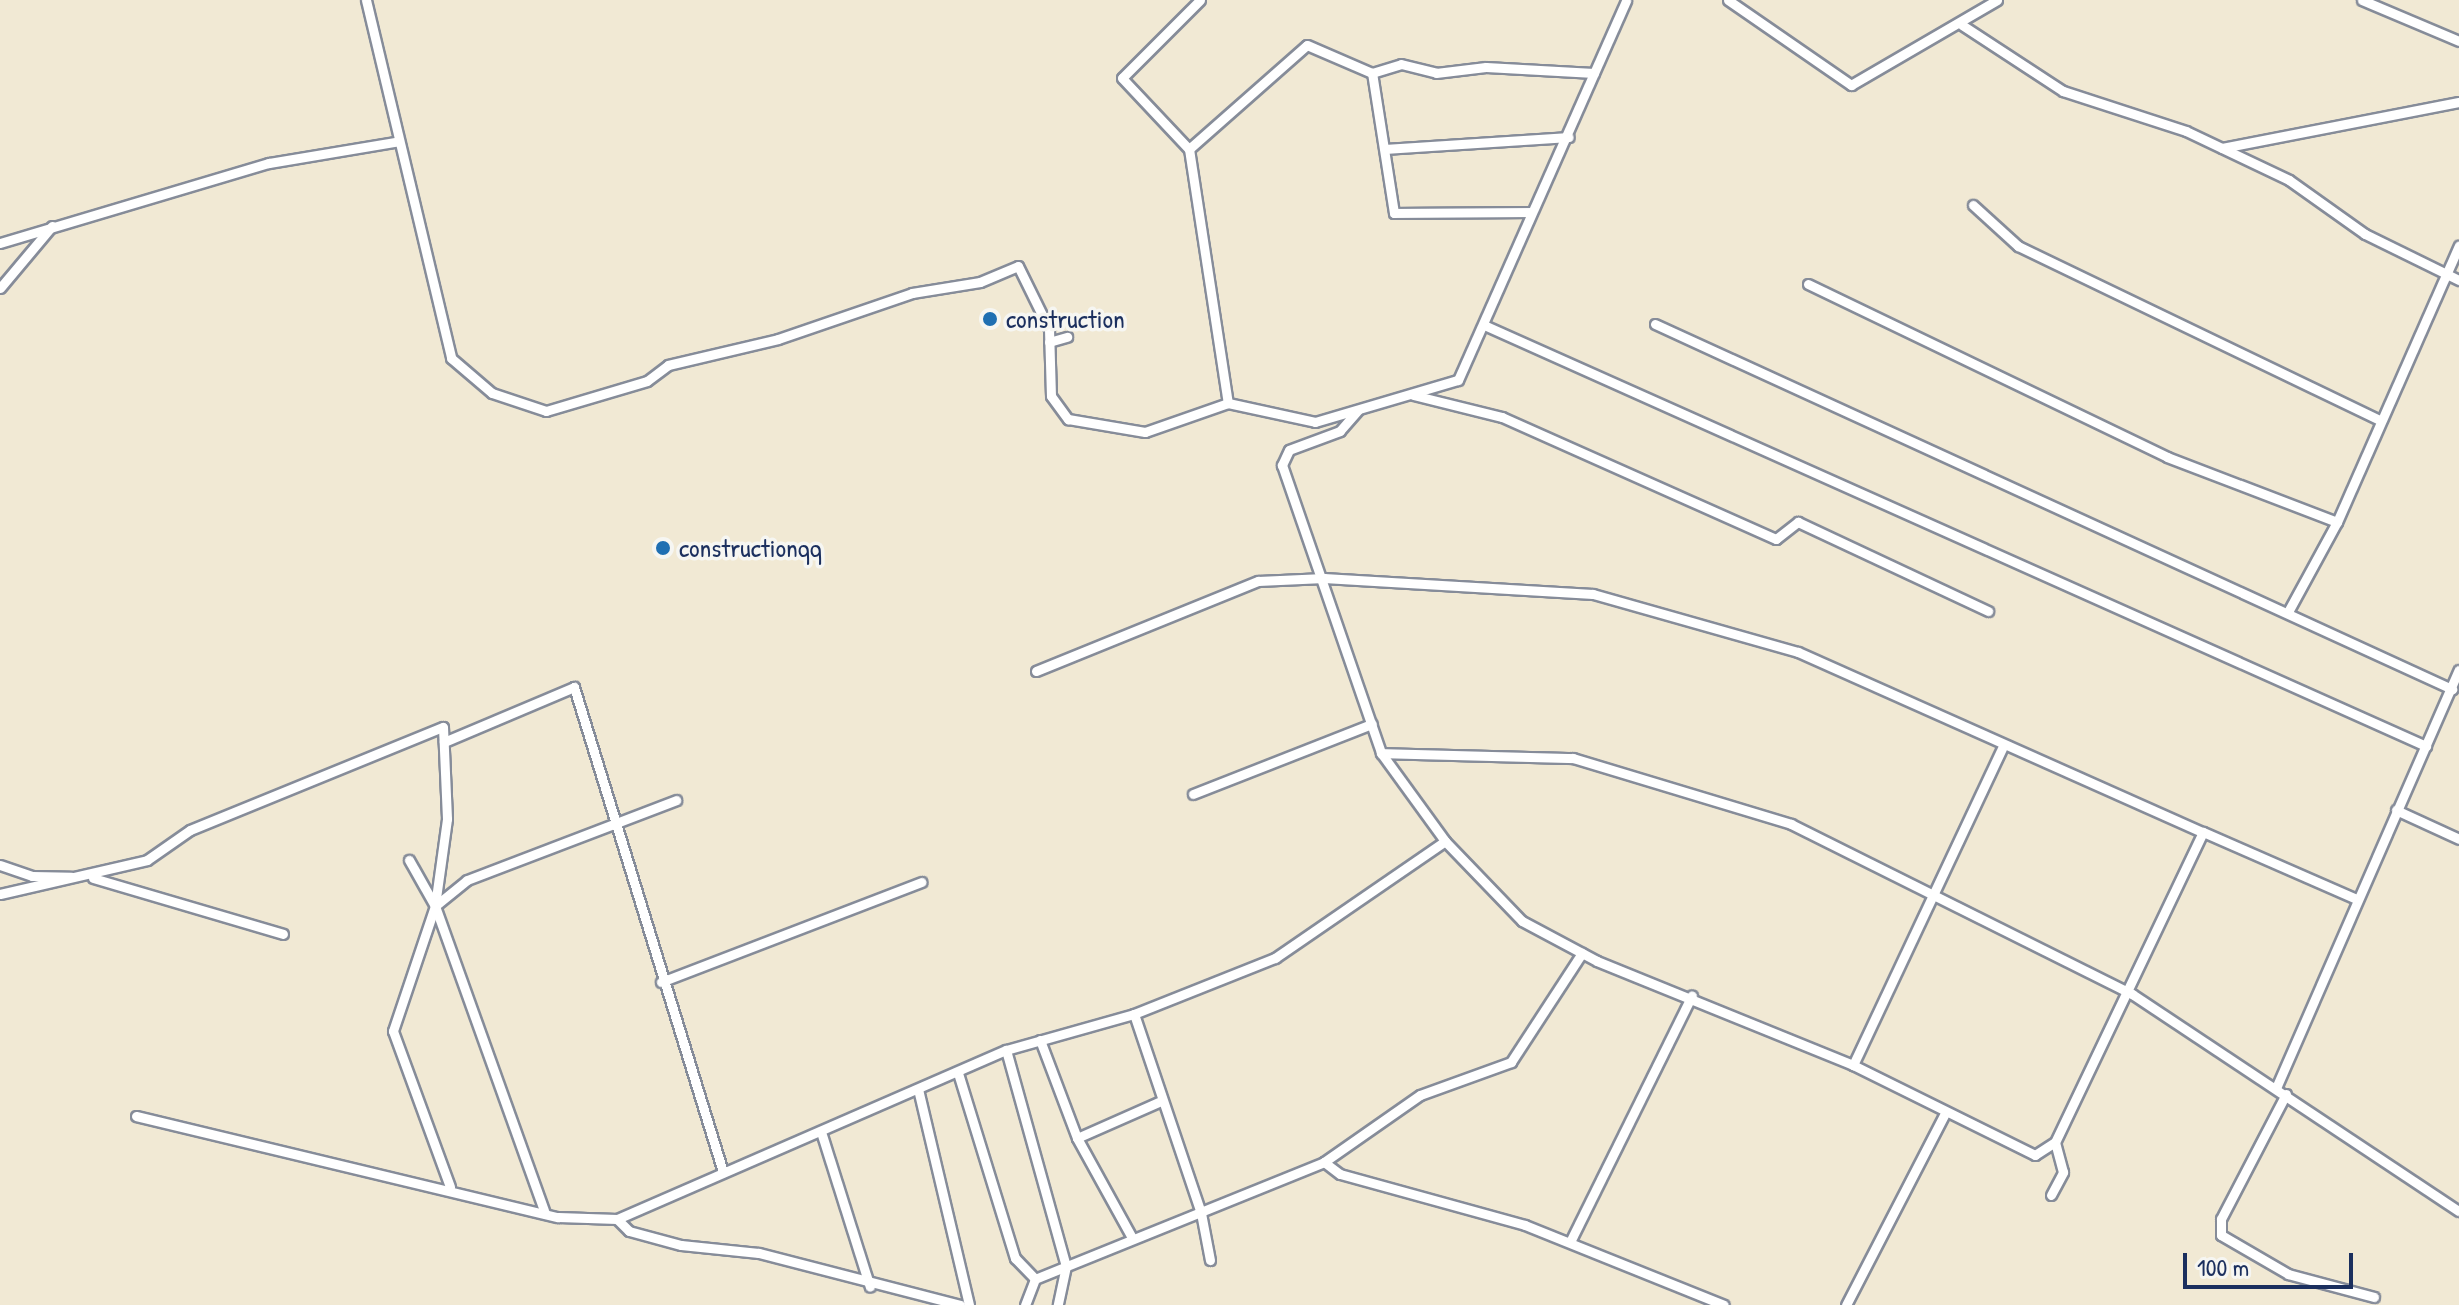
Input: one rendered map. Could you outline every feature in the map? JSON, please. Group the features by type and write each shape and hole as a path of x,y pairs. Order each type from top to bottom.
{"street":[{"path":"366,0 395,142 451,358 492,393 546,411 647,381 668,365 1018,266 1049,342 1051,396 1068,419 1145,432 1228,403 1295,421 1358,410 1458,380 1530,212 1569,137 1626,0"},
{"path":"1200,0 1122,78 1189,149 1228,403"},
{"path":"1728,0 1851,85 1962,25 1997,0"},
{"path":"2362,0 2459,41"},
{"path":"1962,25 2063,91 2222,148 2459,280"},
{"path":"1189,149 1307,45 1372,73 1401,64 1436,73 1486,67 1594,73"},
{"path":"1372,73 1394,213 1530,212"},
{"path":"2222,148 2459,102"},
{"path":"1385,149 1569,137"},
{"path":"0,243 269,163 395,142"},
{"path":"1973,205 2031,253 2381,421"},
{"path":"0,288 52,226"},
{"path":"2289,610 2337,522 2444,273 2459,246"},
{"path":"1808,284 2167,457 2337,522"},
{"path":"1655,324 2289,610 2452,689"},
{"path":"1484,325 2426,746"},
{"path":"1049,342 1067,337"},
{"path":"1410,394 1502,417 1776,539 1798,522 1988,611"},
{"path":"1358,410 1340,431 1283,457 1381,753 1445,841 1522,921 1582,953 1692,995 1853,1065 1944,1115 2035,1155 2055,1142 2132,994 2203,832"},
{"path":"1036,671 1258,581 1324,578 1593,594 1798,652 2003,746 2356,899"},
{"path":"2276,1088 2356,899 2459,670"},
{"path":"444,742 574,687 619,825 661,982 723,1172"},
{"path":"1193,794 1372,724"},
{"path":"0,894 92,877 147,860 190,830 317,774 443,727 447,819 435,906 393,1031 450,1187"},
{"path":"1853,1065 2003,746"},
{"path":"1381,753 1531,755 1624,771 1791,824 1934,892 2132,994 2459,1211"},
{"path":"435,906 467,880 619,825 676,800"},
{"path":"2396,810 2459,839"},
{"path":"136,1116 450,1187 558,1217 617,1219 723,1172 822,1135 1006,1050 1134,1014 1275,958 1445,841"},
{"path":"409,860 435,906 537,1208 558,1217"},
{"path":"0,865 32,876 92,877 283,934"},
{"path":"661,982 921,882"},
{"path":"1025,1305 1035,1279 1131,1236 1201,1213 1324,1162 1420,1095 1511,1062 1582,953"},
{"path":"1570,1242 1692,995"},
{"path":"1134,1014 1201,1213 1210,1260"},
{"path":"1040,1040 1077,1138 1131,1236"},
{"path":"1006,1050 1066,1266 1058,1305"},
{"path":"958,1073 1015,1258 1035,1279"},
{"path":"918,1089 969,1305"},
{"path":"2286,1094 2221,1219 2221,1235 2288,1274 2374,1297"},
{"path":"1077,1138 1161,1101"},
{"path":"1846,1305 1944,1115"},
{"path":"822,1135 871,1287"},
{"path":"2051,1195 2063,1172 2055,1142"},
{"path":"1324,1162 1340,1174 1472,1207 1570,1242 1724,1305"},
{"path":"617,1219 629,1231 759,1253 871,1287 960,1305"}],"place":[{"name":"construction","path":"990,319"},
{"name":"constructionqq","path":"663,548"}]}
